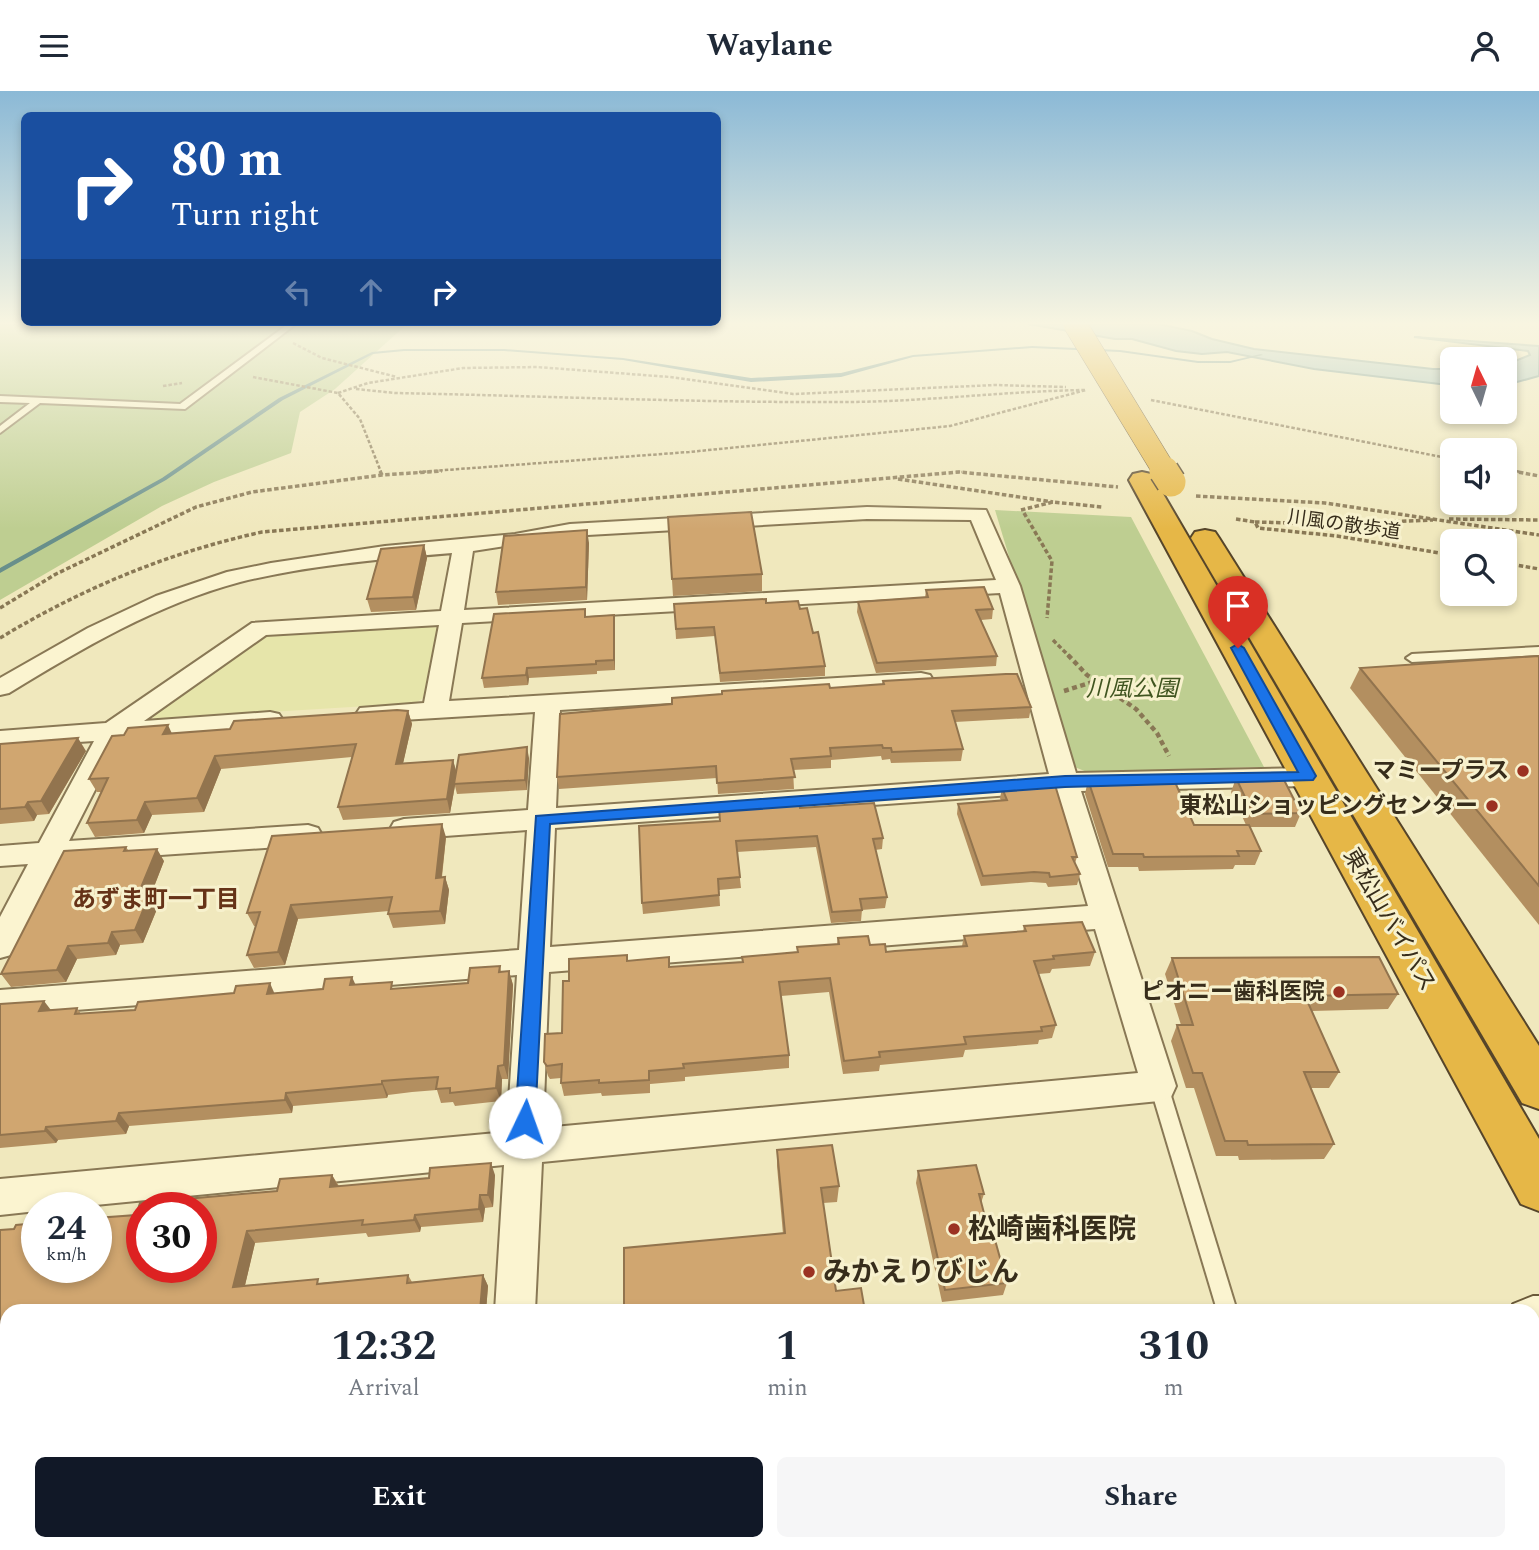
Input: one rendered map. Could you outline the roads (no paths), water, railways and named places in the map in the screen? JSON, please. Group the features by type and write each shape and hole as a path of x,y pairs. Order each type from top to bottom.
{"highway":[{"path":"1091,392 1114,432"},
{"name":"東松山バイパス","path":"1112,392 1159,479 1308,776 1539,1187"},
{"name":"東松山バイパス","path":"1159,479 1539,1088"}],"street":[{"path":"0,688 108,625 190,591 268,570 539,538 570,530 867,513 979,514 1009,586 1065,782 1159,1086 524,1149 0,1197"},
{"path":"435,710 464,545"},
{"path":"0,946 112,731 260,628 1009,586"},
{"path":"1006,674 1034,673"},
{"path":"341,716 951,678"},
{"path":"515,1304 548,703"},
{"path":"0,739 300,719"},
{"path":"377,831 1065,782 1308,776"},
{"path":"0,856 336,834"},
{"path":"0,1003 1108,916"}],"lane":[{"path":"0,398 182,407 202,392"},
{"path":"0,431 38,401"},
{"path":"1412,658 1539,651"},
{"path":"1159,1086 1225,1304"}],"waterway":[{"path":"0,571 164,479 295,392"}],"place":[{"name":"マミープラス","path":"1523,771"},
{"name":"東松山ショッピングセンター","path":"1492,806"},
{"name":"ピオニー歯科医院","path":"1339,992"},
{"name":"松崎歯科医院","path":"954,1229"},
{"name":"みかえりびじん","path":"809,1272"}],"district":[{"name":"あずま町一丁目","path":"156,900"}],"park label":[{"name":"川風公園","path":"1132,689"}]}
